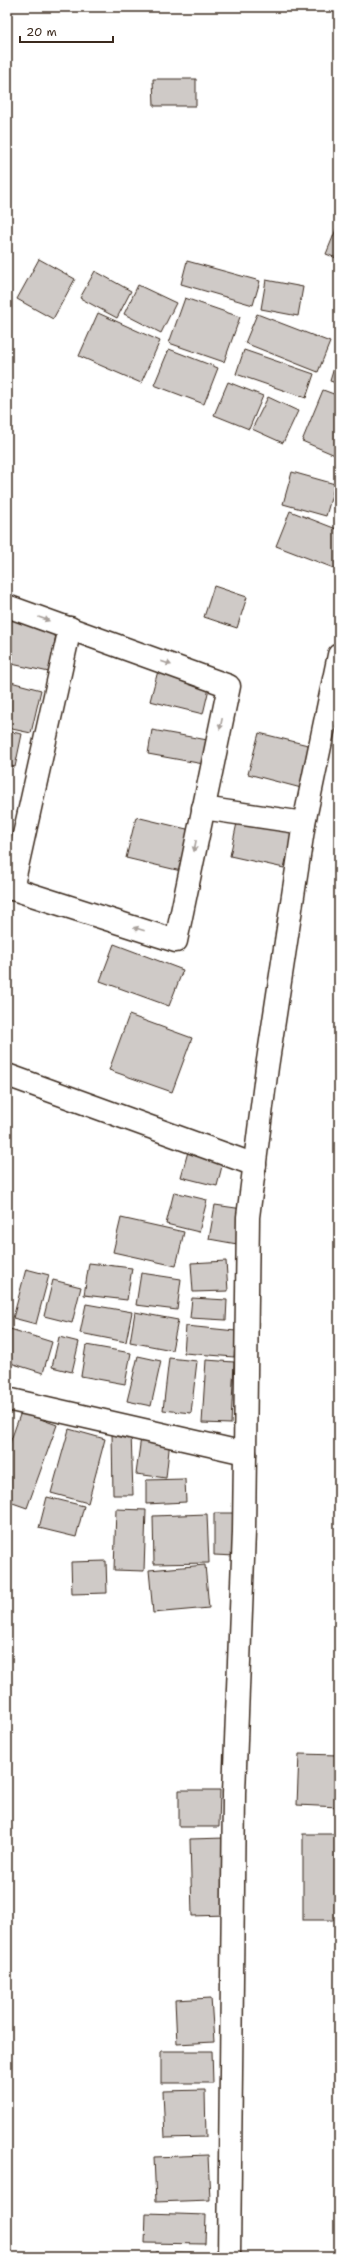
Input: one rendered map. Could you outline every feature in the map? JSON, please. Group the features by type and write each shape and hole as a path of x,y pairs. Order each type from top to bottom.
{"street":[{"path":"7,606 70,628 229,686 176,941 9,888 70,628"},
{"path":"229,2257 234,1793 244,1453 248,1217 267,1067 304,823 339,655"},
{"path":"203,808 304,823"},
{"path":"7,1075 255,1165"},
{"path":"7,1399 244,1453"}],"building":[{"path":"153,79 196,79 196,106 154,106"},
{"path":"337,227 339,227 339,259 326,254"},
{"path":"39,259 75,279 53,319 17,299"},
{"path":"187,261 260,281 253,305 181,284"},
{"path":"95,271 131,291 117,318 80,298"},
{"path":"266,280 303,287 298,316 261,309"},
{"path":"138,285 176,303 161,333 124,314"},
{"path":"185,298 240,317 224,362 169,343"},
{"path":"98,313 160,341 141,383 79,356"},
{"path":"257,314 330,342 318,372 245,343"},
{"path":"169,349 218,368 204,404 154,385"},
{"path":"244,350 314,374 306,398 236,374"},
{"path":"339,351 339,384 330,381"},
{"path":"228,382 263,396 249,429 214,415"},
{"path":"323,390 339,396 339,445 335,455 302,441"},
{"path":"268,397 298,411 283,443 252,429"},
{"path":"292,472 335,484 326,516 283,504"},
{"path":"290,511 339,530 339,570 276,546"},
{"path":"214,586 247,597 237,628 204,617"},
{"path":"7,619 57,629 49,672 7,663"},
{"path":"159,667 211,680 203,714 150,701"},
{"path":"7,681 41,690 31,733 7,728"},
{"path":"152,730 213,741 209,765 148,754"},
{"path":"7,731 22,734 15,767 7,765"},
{"path":"259,733 316,747 305,789 248,774"},
{"path":"136,817 191,830 181,871 126,858"},
{"path":"238,818 293,830 284,868 230,856"},
{"path":"114,944 183,970 169,1006 100,981"},
{"path":"129,1015 192,1038 172,1092 109,1070"},
{"path":"189,1148 224,1158 217,1186 181,1177"},
{"path":"174,1192 207,1200 199,1232 166,1224"},
{"path":"215,1205 243,1209 237,1244 209,1239"},
{"path":"121,1218 184,1232 176,1266 113,1252"},
{"path":"226,1261 228,1291 193,1292 191,1263"},
{"path":"89,1263 132,1268 127,1300 84,1295"},
{"path":"26,1269 49,1275 36,1324 13,1318"},
{"path":"141,1273 181,1279 177,1310 136,1305"},
{"path":"53,1280 81,1287 72,1323 44,1316"},
{"path":"192,1298 227,1300 226,1320 190,1318"},
{"path":"86,1304 132,1312 126,1342 80,1333"},
{"path":"135,1312 178,1320 172,1350 130,1342"},
{"path":"186,1326 236,1331 234,1357 184,1353"},
{"path":"7,1328 52,1342 43,1373 7,1362"},
{"path":"59,1337 79,1342 72,1372 52,1367"},
{"path":"86,1345 131,1353 125,1384 81,1376"},
{"path":"138,1356 161,1361 151,1406 127,1401"},
{"path":"169,1358 197,1361 191,1413 163,1410"},
{"path":"206,1360 234,1362 231,1424 202,1423"},
{"path":"21,1412 57,1425 27,1508 7,1501 7,1451"},
{"path":"69,1429 105,1439 88,1503 51,1493"},
{"path":"112,1432 131,1432 133,1495 113,1495"},
{"path":"141,1437 170,1440 166,1478 136,1474"},
{"path":"185,1479 186,1502 146,1504 146,1480"},
{"path":"47,1497 84,1506 76,1537 39,1528"},
{"path":"116,1509 146,1510 144,1571 114,1570"},
{"path":"214,1513 235,1513 235,1556 214,1555"},
{"path":"207,1514 209,1563 154,1564 153,1516"},
{"path":"106,1561 107,1593 72,1594 71,1562"},
{"path":"205,1565 209,1608 153,1613 149,1570"},
{"path":"299,1754 339,1755 339,1807 297,1805"},
{"path":"179,1790 220,1790 219,1827 179,1827"},
{"path":"303,1834 339,1834 339,1920 303,1920"},
{"path":"225,1838 227,1915 192,1916 190,1839"},
{"path":"211,1998 214,2042 177,2044 175,2000"},
{"path":"161,2051 212,2051 213,2083 161,2083"},
{"path":"205,2090 206,2137 165,2138 163,2091"},
{"path":"208,2155 210,2200 156,2202 154,2157"},
{"path":"146,2213 206,2215 205,2244 145,2243"},
{"path":"156,2252 215,2253 215,2257 156,2257"}]}
